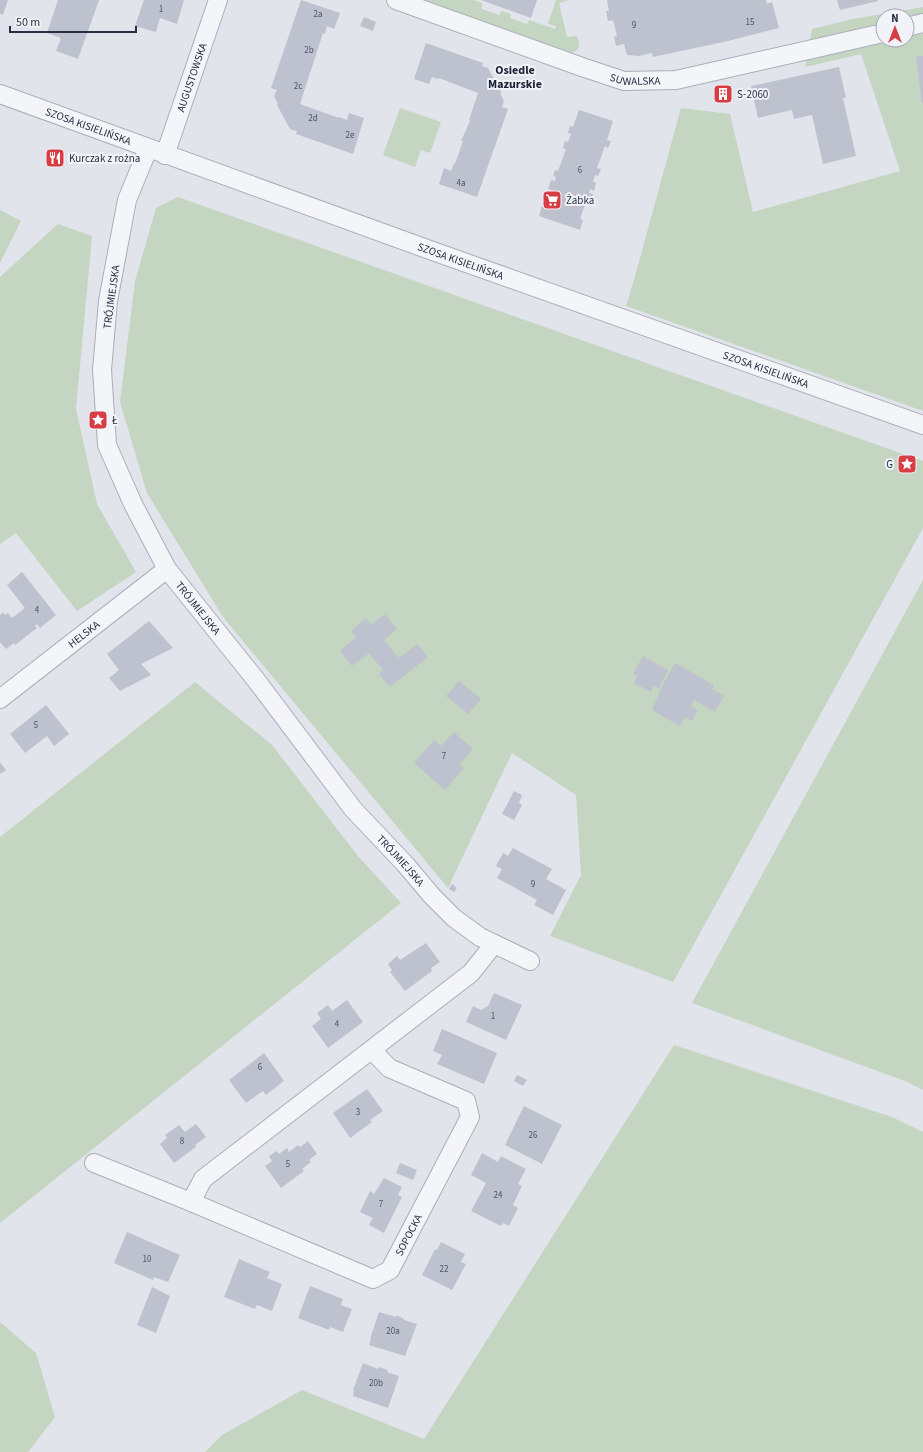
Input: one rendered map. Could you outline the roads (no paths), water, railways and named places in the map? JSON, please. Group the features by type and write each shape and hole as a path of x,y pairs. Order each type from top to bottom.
{"street":[{"name":"AUGUSTOWSKA","path":"165,154 218,0"},
{"name":"SUWALSKA","path":"396,0 624,81 676,80 875,34"},
{"name":"SZOSA KISIELIŃSKA","path":"0,94 148,149 923,425"},
{"name":"TRÓJMIEJSKA","path":"148,149 127,200 108,301 102,370 107,445 132,504 167,569 256,680 353,809 454,918 480,937 530,961"},
{"name":"HELSKA","path":"0,699 167,569"},
{"path":"191,1202 203,1179 472,973 494,944"},
{"name":"SOPOCKA","path":"94,1163 191,1202 373,1279 390,1270 470,1117 466,1101 389,1068 372,1050"}],"place":[{"name":"S-2060","path":"723,94"},
{"name":"Kurczak z rożna","path":"55,158"},
{"name":"Żabka","path":"552,200"},
{"name":"Ł","path":"98,420"},
{"name":"G","path":"907,464"}],"district":[{"name":"Osiedle Mazurskie","path":"515,77"}]}
